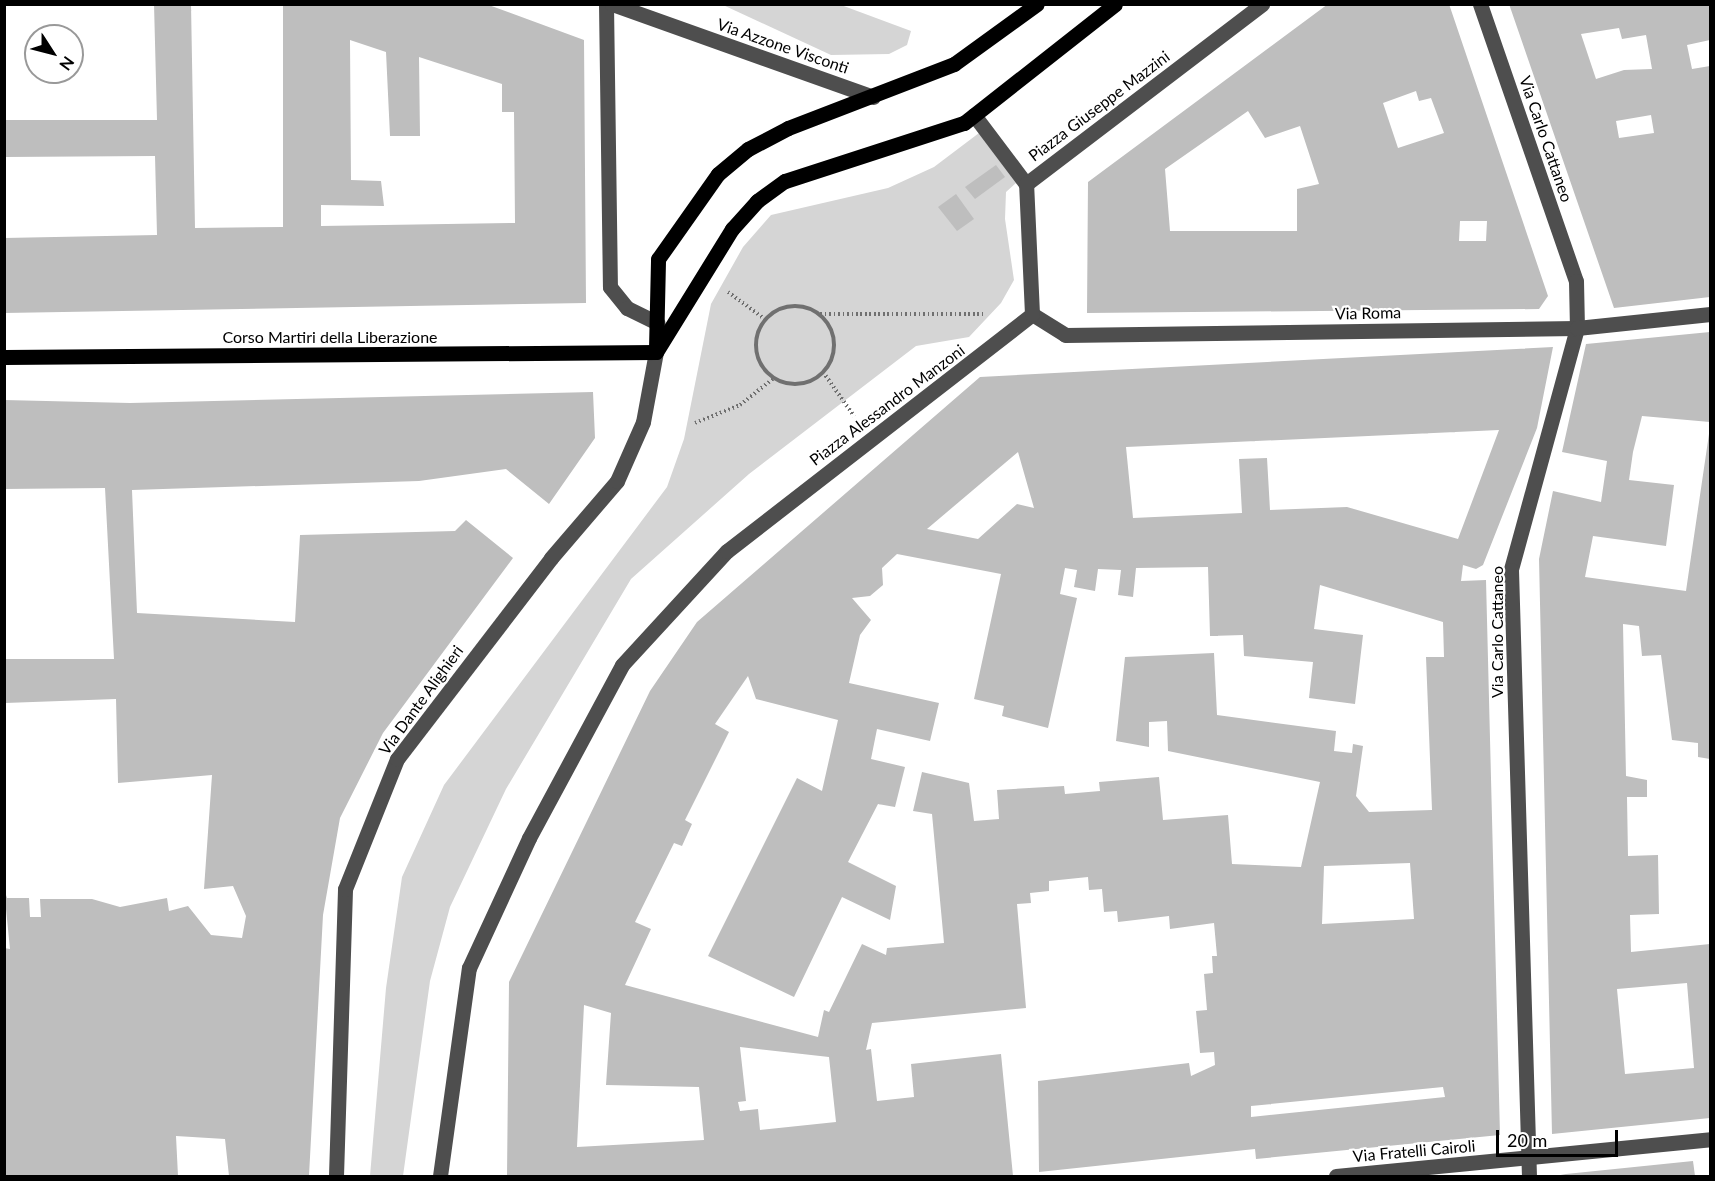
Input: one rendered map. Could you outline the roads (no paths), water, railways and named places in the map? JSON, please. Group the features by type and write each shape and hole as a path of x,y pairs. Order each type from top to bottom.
{"main road":[{"path":"656,352 658,259 718,174 748,148 788,128 954,64 1036,4"},
{"path":"656,352 732,230 756,201 785,181 898,146 974,115 1116,4"},
{"name":"Corso Martiri della Liberazione","path":"4,357 656,352"}],"street":[{"path":"606,4 610,287 627,308 658,323"},
{"name":"Via Azzone Visconti","path":"612,4 873,96"},
{"name":"Piazza Giuseppe Mazzini","path":"974,115 1026,184 1262,4"},
{"name":"Via Carlo Cattaneo","path":"1480,4 1576,281 1577,328 1512,570 1529,1176"},
{"path":"1026,184 1032,314"},
{"name":"Via Roma","path":"1032,314 1065,335 1577,328 1710,314"},
{"name":"Piazza Alessandro Manzoni","path":"440,1176 469,968 529,838 622,665 668,612 727,551 1032,314"},
{"name":"Via Dante Alighieri","path":"334,1176 345,889 353,867 397,759 550,558 617,481 643,422 656,352"},
{"name":"Via Fratelli Cairoli","path":"1336,1176 1529,1159 1710,1139"}]}
